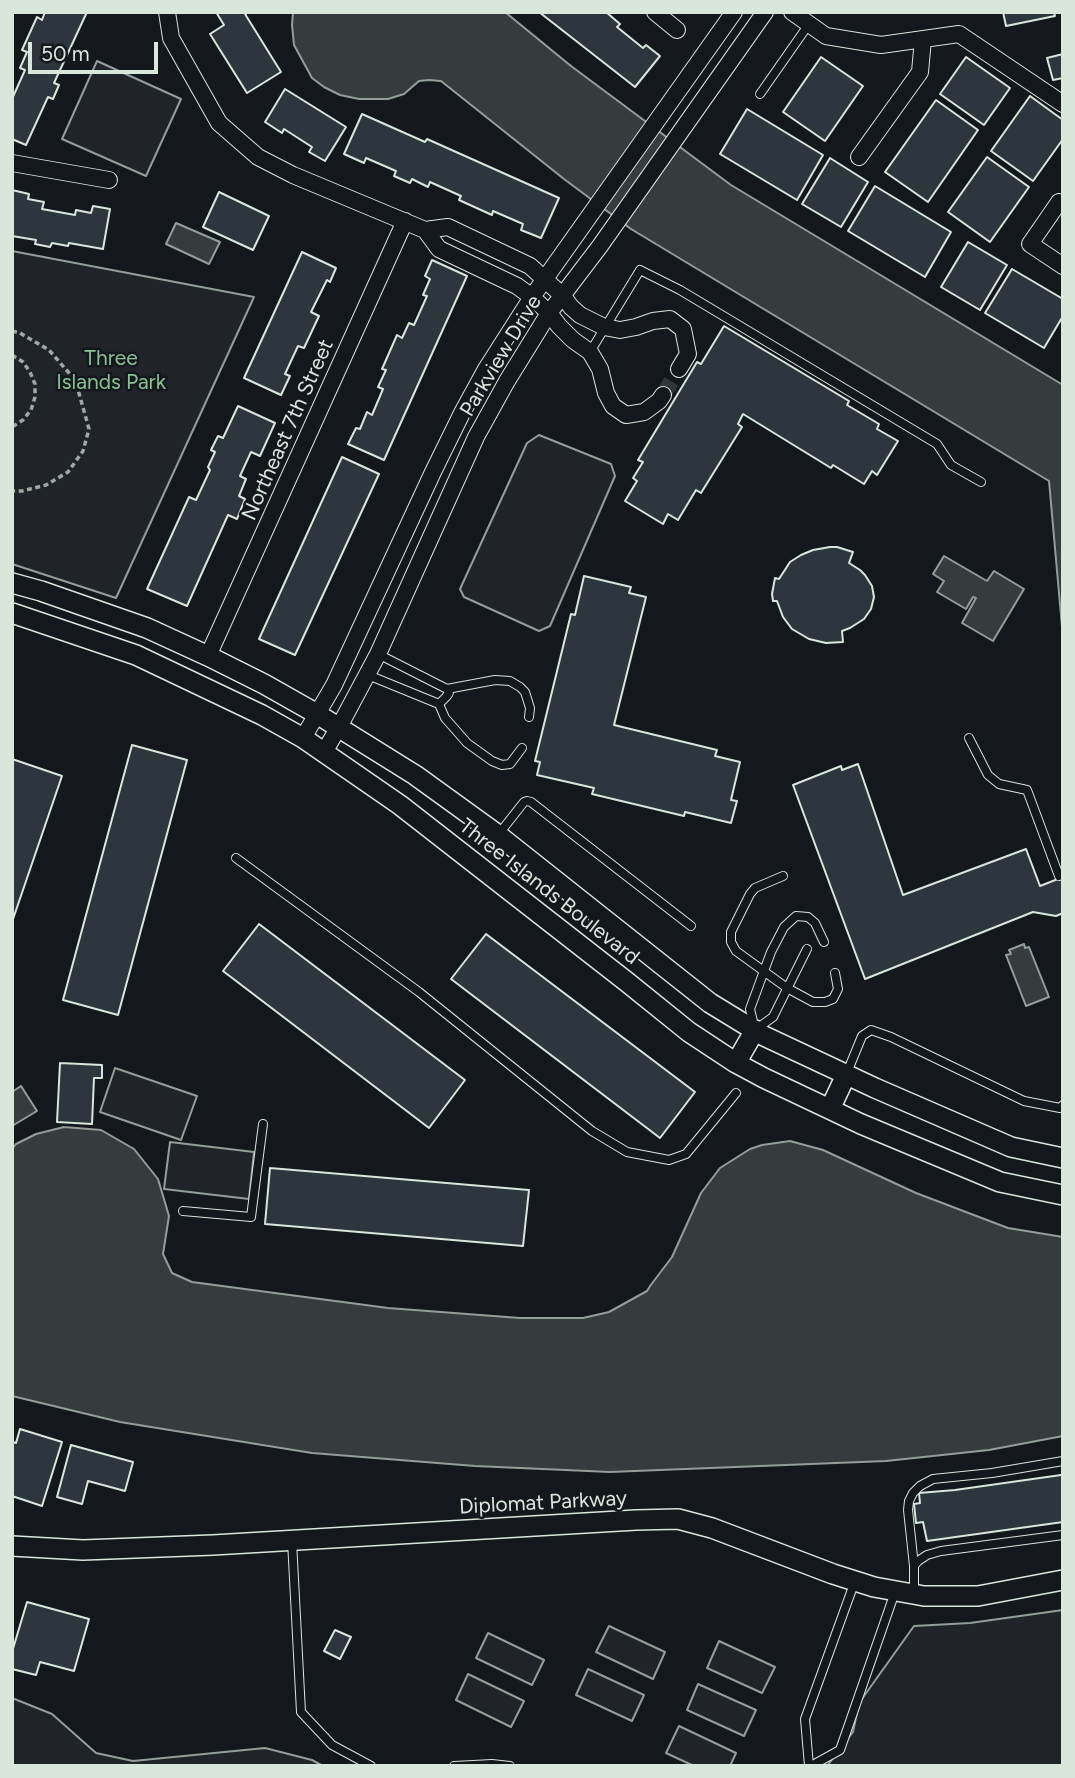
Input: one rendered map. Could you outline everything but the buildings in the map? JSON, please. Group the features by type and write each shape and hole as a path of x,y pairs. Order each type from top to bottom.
{"street":[{"path":"167,12 172,38 219,123 258,157 425,230 439,249 517,286 590,352 600,369 606,393 613,406 626,415 644,412 663,395"},
{"path":"655,12 677,30"},
{"name":"Parkview Drive","path":"303,738 334,685 433,472 486,369 532,297 734,12"},
{"name":"Parkview Drive","path":"324,752 368,675 476,437 507,381 549,313 600,246 765,12"},
{"path":"792,12 826,36 881,45 959,34 1063,104"},
{"path":"859,158 920,72 923,38"},
{"path":"12,163 109,180"},
{"path":"1061,201 1030,244 1063,266"},
{"name":"Northeast 7th Street","path":"208,656 405,221"},
{"path":"425,230 448,226 530,266 563,296 570,307 604,327 621,330 670,319 683,329 688,354 679,369"},
{"path":"486,369 507,381"},
{"name":"Three Islands Boulevard","path":"12,583 147,628 264,684 339,727 415,775 498,835 710,1003 755,1030 846,1075 1011,1147 1063,1158"},
{"name":"Three Islands Boulevard","path":"12,613 136,655 262,715 303,738 400,805 689,1032 736,1063 830,1109 1000,1182 1063,1195"},
{"path":"736,1063 755,1030"},
{"path":"830,1109 846,1075"},
{"name":"Diplomat Parkway","path":"12,1546 83,1550 678,1519 712,1528 855,1581 905,1593 924,1596 978,1596 1063,1580"}],"lane":[{"path":"760,94 809,24"},
{"path":"590,352 640,270 680,289 937,444 951,465 981,482"},
{"path":"378,653 447,689 495,680 510,681 525,692 530,717"},
{"path":"368,675 439,704 445,718 453,727 474,749 492,761 502,765 510,764 522,748"},
{"path":"439,704 449,693 447,689"},
{"path":"969,738 988,775 999,785 1027,790 1059,876"},
{"path":"498,835 524,802 531,802 691,926"},
{"path":"236,858 419,992 592,1131 627,1152 669,1160 686,1154 736,1093"},
{"path":"783,876 755,888 750,894 731,932 731,942 736,951 764,972 813,1002 833,999 838,989 835,972"},
{"path":"807,949 773,1017 755,1030 750,1009 771,952 784,927 796,916 808,917 815,923 824,942"},
{"path":"846,1075 862,1036 871,1030 1024,1101 1060,1108 1063,1105"},
{"path":"183,1211 251,1217 263,1124"},
{"path":"914,1566 909,1501 920,1486 933,1479 992,1473 1063,1461"},
{"path":"855,1581 805,1719 810,1766 839,1750 918,1561 941,1550 1063,1535"},
{"path":"292,1541 301,1712 332,1745 371,1766"},
{"path":"454,1766 510,1766"}],"path":[{"path":"12,331 49,349 69,373 78,386 89,429 83,450 68,472 46,485 12,491"},
{"path":"12,355 23,362 35,384 35,397 30,410 23,420 12,427"}],"green space":[{"path":"97,61 181,99 146,176 62,139"},
{"name":"Three Islands Park","path":"12,251 254,297 116,598 12,564"},
{"path":"539,435 611,464 615,476 550,626 539,631 464,597 460,589 527,443"},
{"path":"115,1068 197,1096 181,1140 100,1112"},
{"path":"170,1142 254,1152 249,1199 164,1189"},
{"path":"1063,1610 1063,1766 827,1766 853,1732 859,1703 914,1626 970,1623"},
{"path":"609,1626 665,1652 653,1679 596,1652"},
{"path":"488,1633 544,1660 532,1685 476,1658"},
{"path":"719,1641 775,1667 762,1693 707,1668"},
{"path":"588,1669 644,1695 632,1721 576,1695"},
{"path":"468,1674 524,1701 511,1727 456,1700"},
{"path":"698,1684 756,1710 744,1736 687,1710"},
{"path":"12,1698 52,1714 96,1753 133,1761 265,1748 312,1760 323,1766 12,1766"},
{"path":"679,1726 736,1753 730,1766 694,1766 666,1753"}],"shaded area":[{"path":"293,12 505,12 571,66 731,185 1063,385 1063,638 1049,481 631,229 441,81 419,81 404,94 388,99 359,99 340,95 324,87 312,78 294,45"},
{"path":"176,223 220,242 209,264 166,244"},
{"path":"944,556 987,581 994,571 1024,589 993,641 962,623 976,598 973,597 966,609 937,592 944,581 933,574"},
{"path":"1024,944 1025,948 1029,947 1049,997 1026,1006 1006,955 1011,954 1009,950"},
{"path":"21,1086 37,1111 12,1126 12,1092"},
{"path":"64,1127 101,1130 134,1149 158,1179 169,1216 163,1254 172,1273 192,1282 388,1308 520,1318 583,1318 609,1312 647,1291 672,1257 701,1193 720,1168 750,1149 762,1145 790,1141 823,1150 916,1193 1008,1228 1063,1237 1063,1436 989,1450 886,1461 610,1472 475,1466 312,1453 120,1422 12,1396 12,1149 16,1144 36,1134"}],"tunnel":[{"path":"663,395 679,369"}]}
